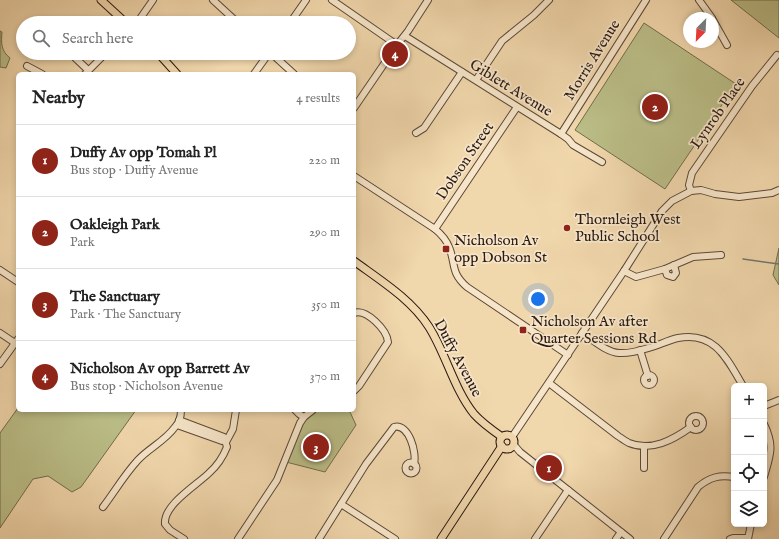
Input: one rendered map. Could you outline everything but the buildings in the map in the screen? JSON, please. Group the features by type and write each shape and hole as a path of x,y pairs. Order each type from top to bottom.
{"main road":[{"path":"101,0 118,16"},
{"path":"164,60 175,72"},
{"name":"Duffy Avenue","path":"356,263 404,300 420,315 434,335 470,407 484,424 502,437"},
{"path":"506,435 512,437 514,444 508,448 502,446 500,441 502,437 506,435"},
{"path":"441,539 502,446"}],"street":[{"path":"140,16 153,0"},
{"path":"213,0 230,16"},
{"path":"295,16 306,0"},
{"path":"332,0 355,16"},
{"path":"356,105 397,45 405,36 428,0"},
{"path":"476,80 502,41 534,16 549,0"},
{"name":"Morris Avenue","path":"561,134 646,0"},
{"path":"699,0 708,12"},
{"path":"356,17 397,45"},
{"path":"719,31 727,46"},
{"name":"Giblett Avenue","path":"405,36 561,134 573,145 602,162"},
{"name":"Lynrob Place","path":"691,191 689,185 692,173 752,86 777,55"},
{"path":"76,60 87,72 99,60"},
{"path":"256,72 265,60"},
{"path":"278,60 292,72"},
{"path":"27,66 38,72"},
{"path":"416,133 424,128 462,72"},
{"name":"Dobson Street","path":"435,229 517,107"},
{"path":"356,177 435,229 445,238 449,245 455,272 464,284 568,354"},
{"path":"512,437 624,271 662,211 675,198 691,191 701,190 715,194 739,197 772,193 779,190"},
{"path":"624,271 636,277 665,269 693,257 721,255"},
{"path":"665,269 668,275 673,277 676,271 674,265"},
{"path":"0,270 16,281"},
{"path":"356,312 358,311 363,313 375,321 386,335 388,342 356,389"},
{"path":"582,332 604,347 615,352 625,353 640,350 677,338 699,337 711,343 723,353 741,383"},
{"path":"0,333 16,341 0,364"},
{"path":"640,350 648,376"},
{"path":"549,383 629,443 644,446 659,444 677,437 691,427"},
{"path":"767,405 779,400"},
{"path":"104,507 126,474 139,459 166,438 178,423 181,412"},
{"path":"184,539 170,530 165,524 166,515 184,493 211,472 225,452 227,447 226,441 233,429 236,412"},
{"path":"298,412 304,417"},
{"path":"238,539 277,480 296,430 304,417 310,412"},
{"path":"178,423 222,441 226,441"},
{"path":"318,539 366,464 394,427 399,426 403,428 409,437 415,456 414,464"},
{"path":"767,431 771,446 767,464"},
{"path":"514,444 520,452 630,539"},
{"path":"644,446 644,468"},
{"path":"664,539 698,487 713,477 731,477"},
{"path":"536,539 568,490"},
{"path":"341,504 394,539"},
{"path":"730,539 748,539 751,527"},
{"path":"616,539 621,532"}],"green space":[{"path":"731,0 779,0 779,38"},
{"path":"644,23 736,84 665,189 575,130"},
{"path":"0,31 2,32 3,50 10,58 6,68 0,67"},
{"path":"779,248 779,285 773,275"},
{"path":"16,411 16,412 135,412 81,487 72,492 48,476 33,479 0,528 0,433"},
{"path":"314,412 350,412 356,425 325,472 286,462 303,422"}],"waterway":[{"path":"743,259 779,264"}],"place":[{"name":"Nicholson Av opp Barrett Av","path":"395,54"},
{"name":"Oakleigh Park","path":"655,107"},
{"name":"Thornleigh West Public School","path":"567,228"},
{"name":"Nicholson Av opp Dobson St","path":"446,249"},
{"name":"Nicholson Av after Quarter Sessions Rd","path":"523,330"},
{"name":"The Sanctuary","path":"316,447"},
{"name":"Duffy Av opp Tomah Pl","path":"549,468"}]}
